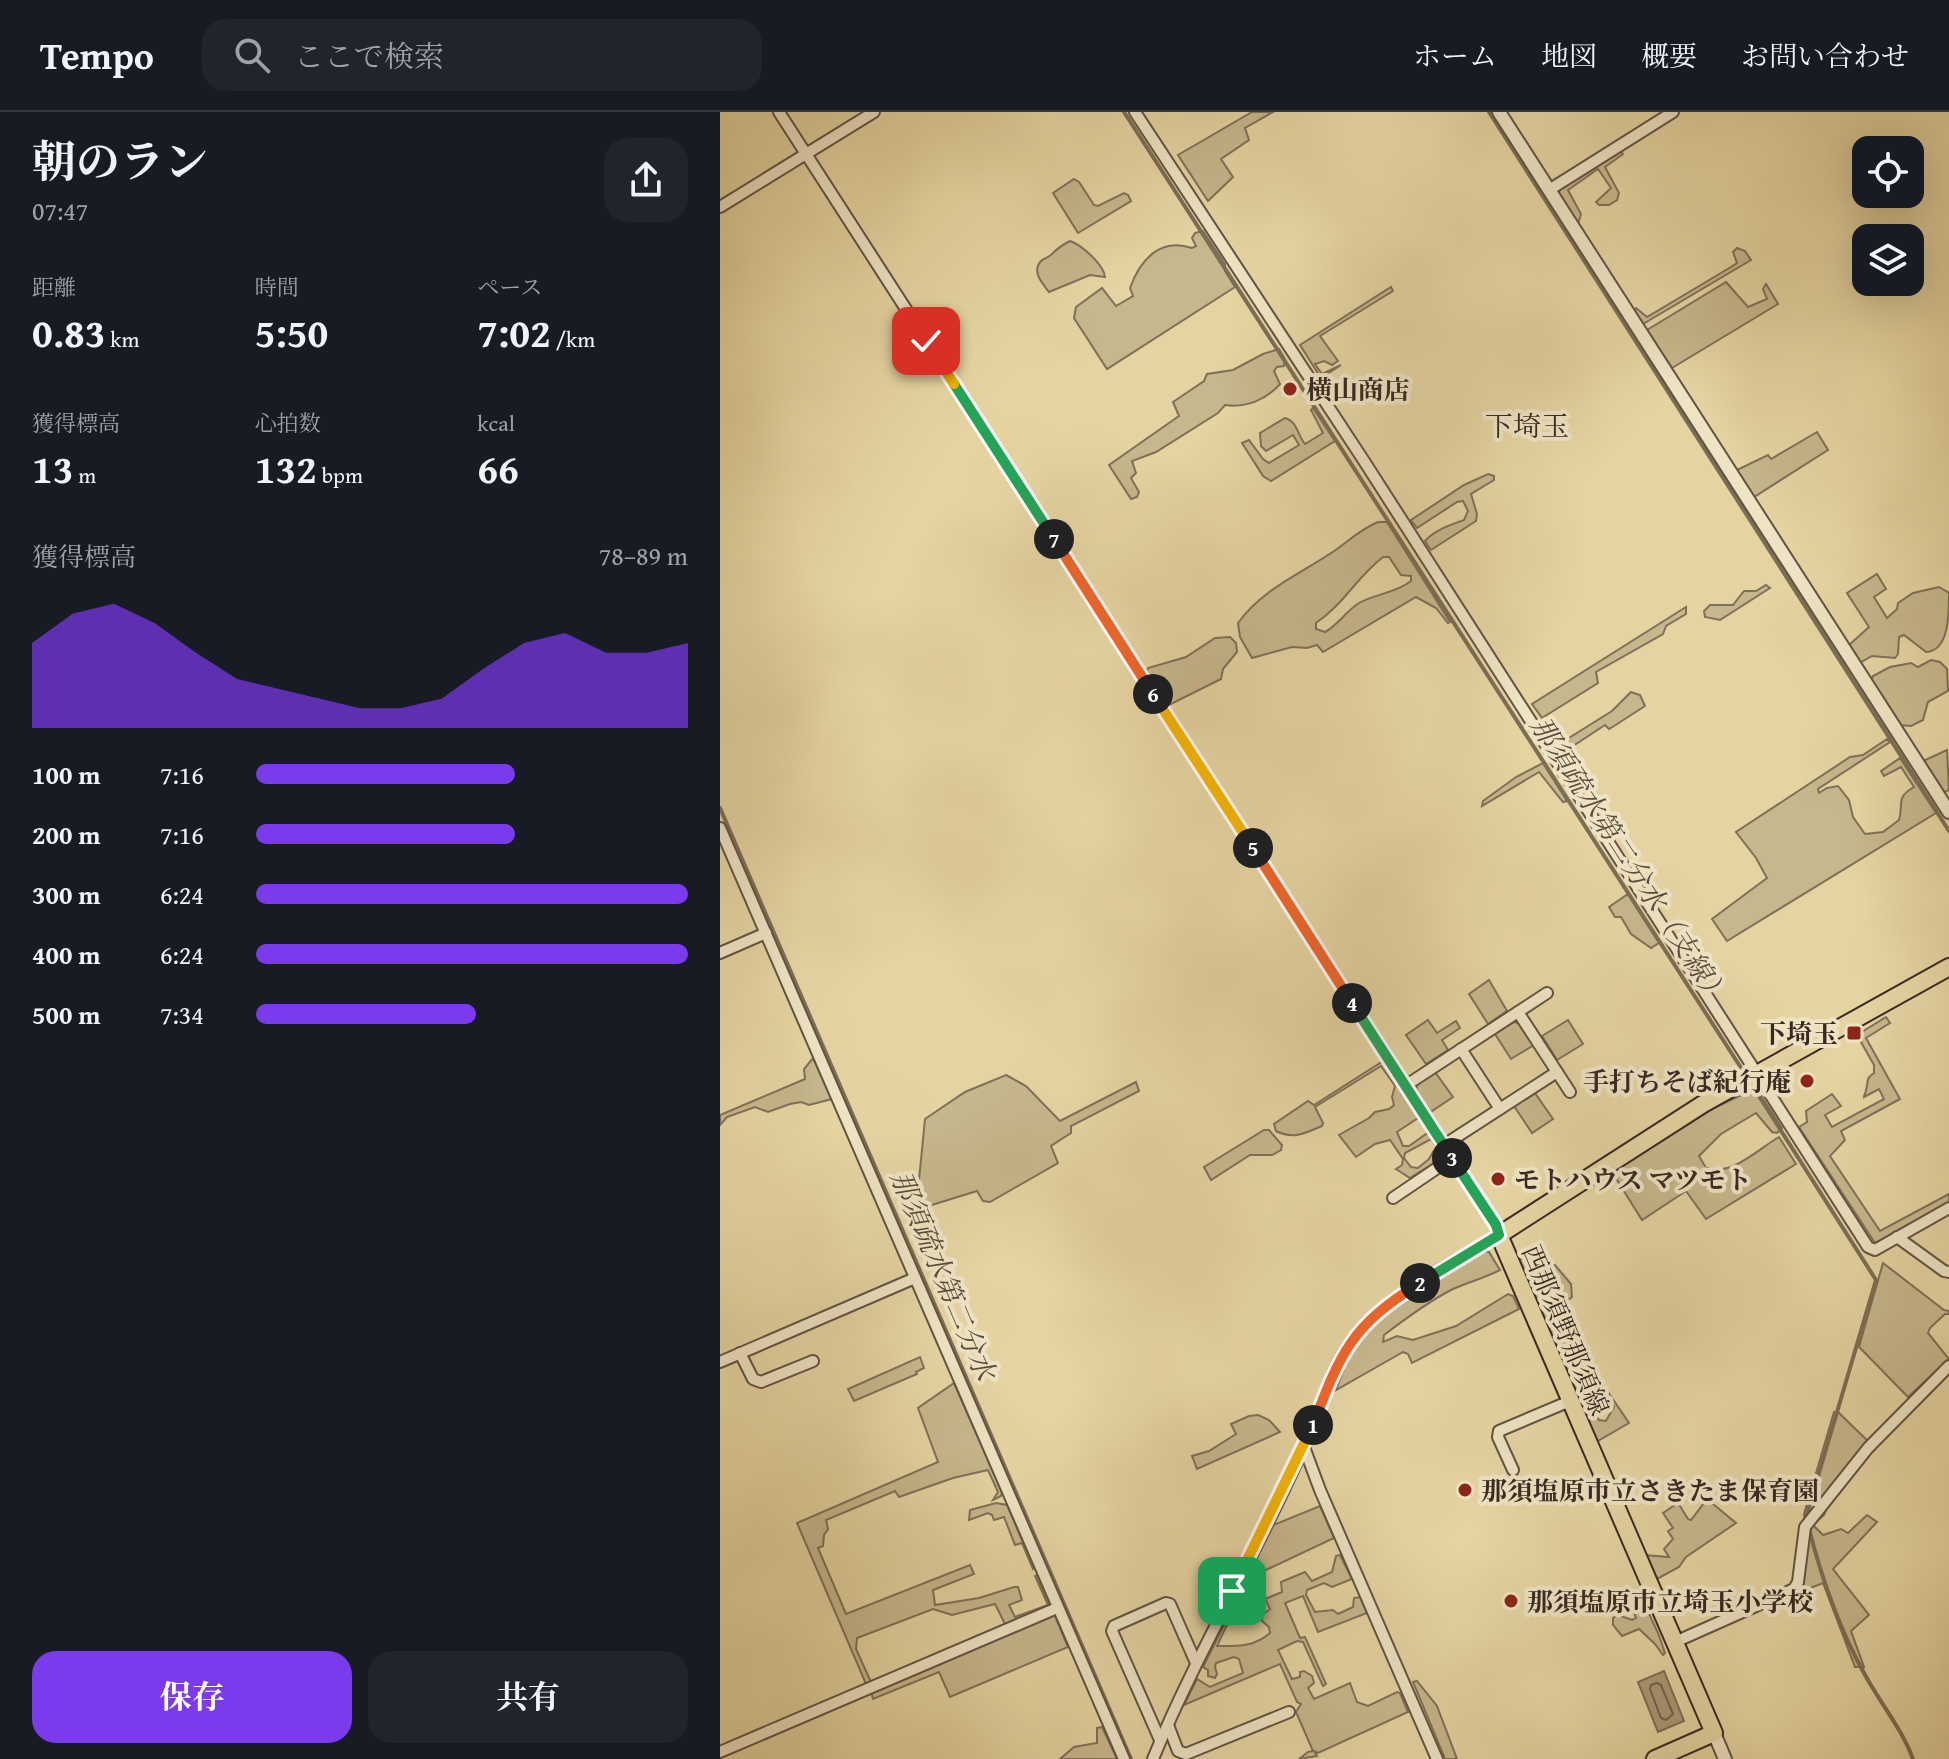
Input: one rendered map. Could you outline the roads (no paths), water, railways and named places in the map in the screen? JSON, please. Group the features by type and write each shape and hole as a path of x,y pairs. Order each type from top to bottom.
{"main road":[{"name":"西那須野那須線","path":"1714,1733 1499,1235 1703,1104 1949,967"},
{"path":"1655,1759 1714,1733"}],"street":[{"path":"779,112 1496,1225 1499,1235 1392,1301 1356,1334 1341,1357 1304,1447 1196,1663 1153,1759"},
{"path":"720,207 874,112"},
{"path":"1135,112 1364,461 1868,1247 1875,1250 1949,1208"},
{"path":"1499,112 1949,812"},
{"path":"1549,190 1673,112"},
{"path":"720,828 1124,1759"},
{"path":"720,953 766,933"},
{"path":"1405,1086 1547,993"},
{"path":"1518,1012 1570,1092"},
{"path":"1461,1049 1500,1109"},
{"path":"1444,1145 1557,1072"},
{"path":"1393,1198 1452,1158"},
{"path":"1897,1237 1949,1272"},
{"path":"720,1362 915,1278"},
{"path":"740,1353 753,1379 761,1382 813,1361"},
{"path":"1675,1642 1794,1589 1798,1582 1805,1527 1868,1448 1949,1366"},
{"path":"1513,1470 1498,1437 1499,1431 1570,1401"},
{"path":"1304,1447 1437,1759"},
{"path":"1160,1740 1112,1631 1114,1626 1170,1604 1196,1663"},
{"path":"720,1752 1057,1608"},
{"path":"1168,1725 1178,1751 1186,1754 1289,1712"},
{"path":"1714,1733 1725,1759"}],"water":[{"path":"1664,1671 1684,1721 1658,1732 1638,1682"}],"waterway":[{"name":"那須疏水第二分水（支線）","path":"1124,112 1745,1074"},
{"name":"那須疏水第二分水（支線）","path":"1489,112 1949,831"},
{"name":"那須疏水第二分水","path":"720,808 1131,1759"},
{"name":"那須疏水第二分水（支線）","path":"1750,1082 1876,1280 1806,1517 1823,1577 1845,1636 1913,1759"}],"place":[{"name":"横山商店","path":"1290,389"},
{"name":"下埼玉","path":"1854,1033"},
{"name":"手打ちそば紀行庵","path":"1807,1081"},
{"name":"モトハウス マツモト","path":"1498,1179"},
{"name":"那須塩原市立さきたま保育園","path":"1465,1490"},
{"name":"那須塩原市立埼玉小学校","path":"1511,1601"}],"district":[{"name":"下埼玉","path":"1527,425"}]}
